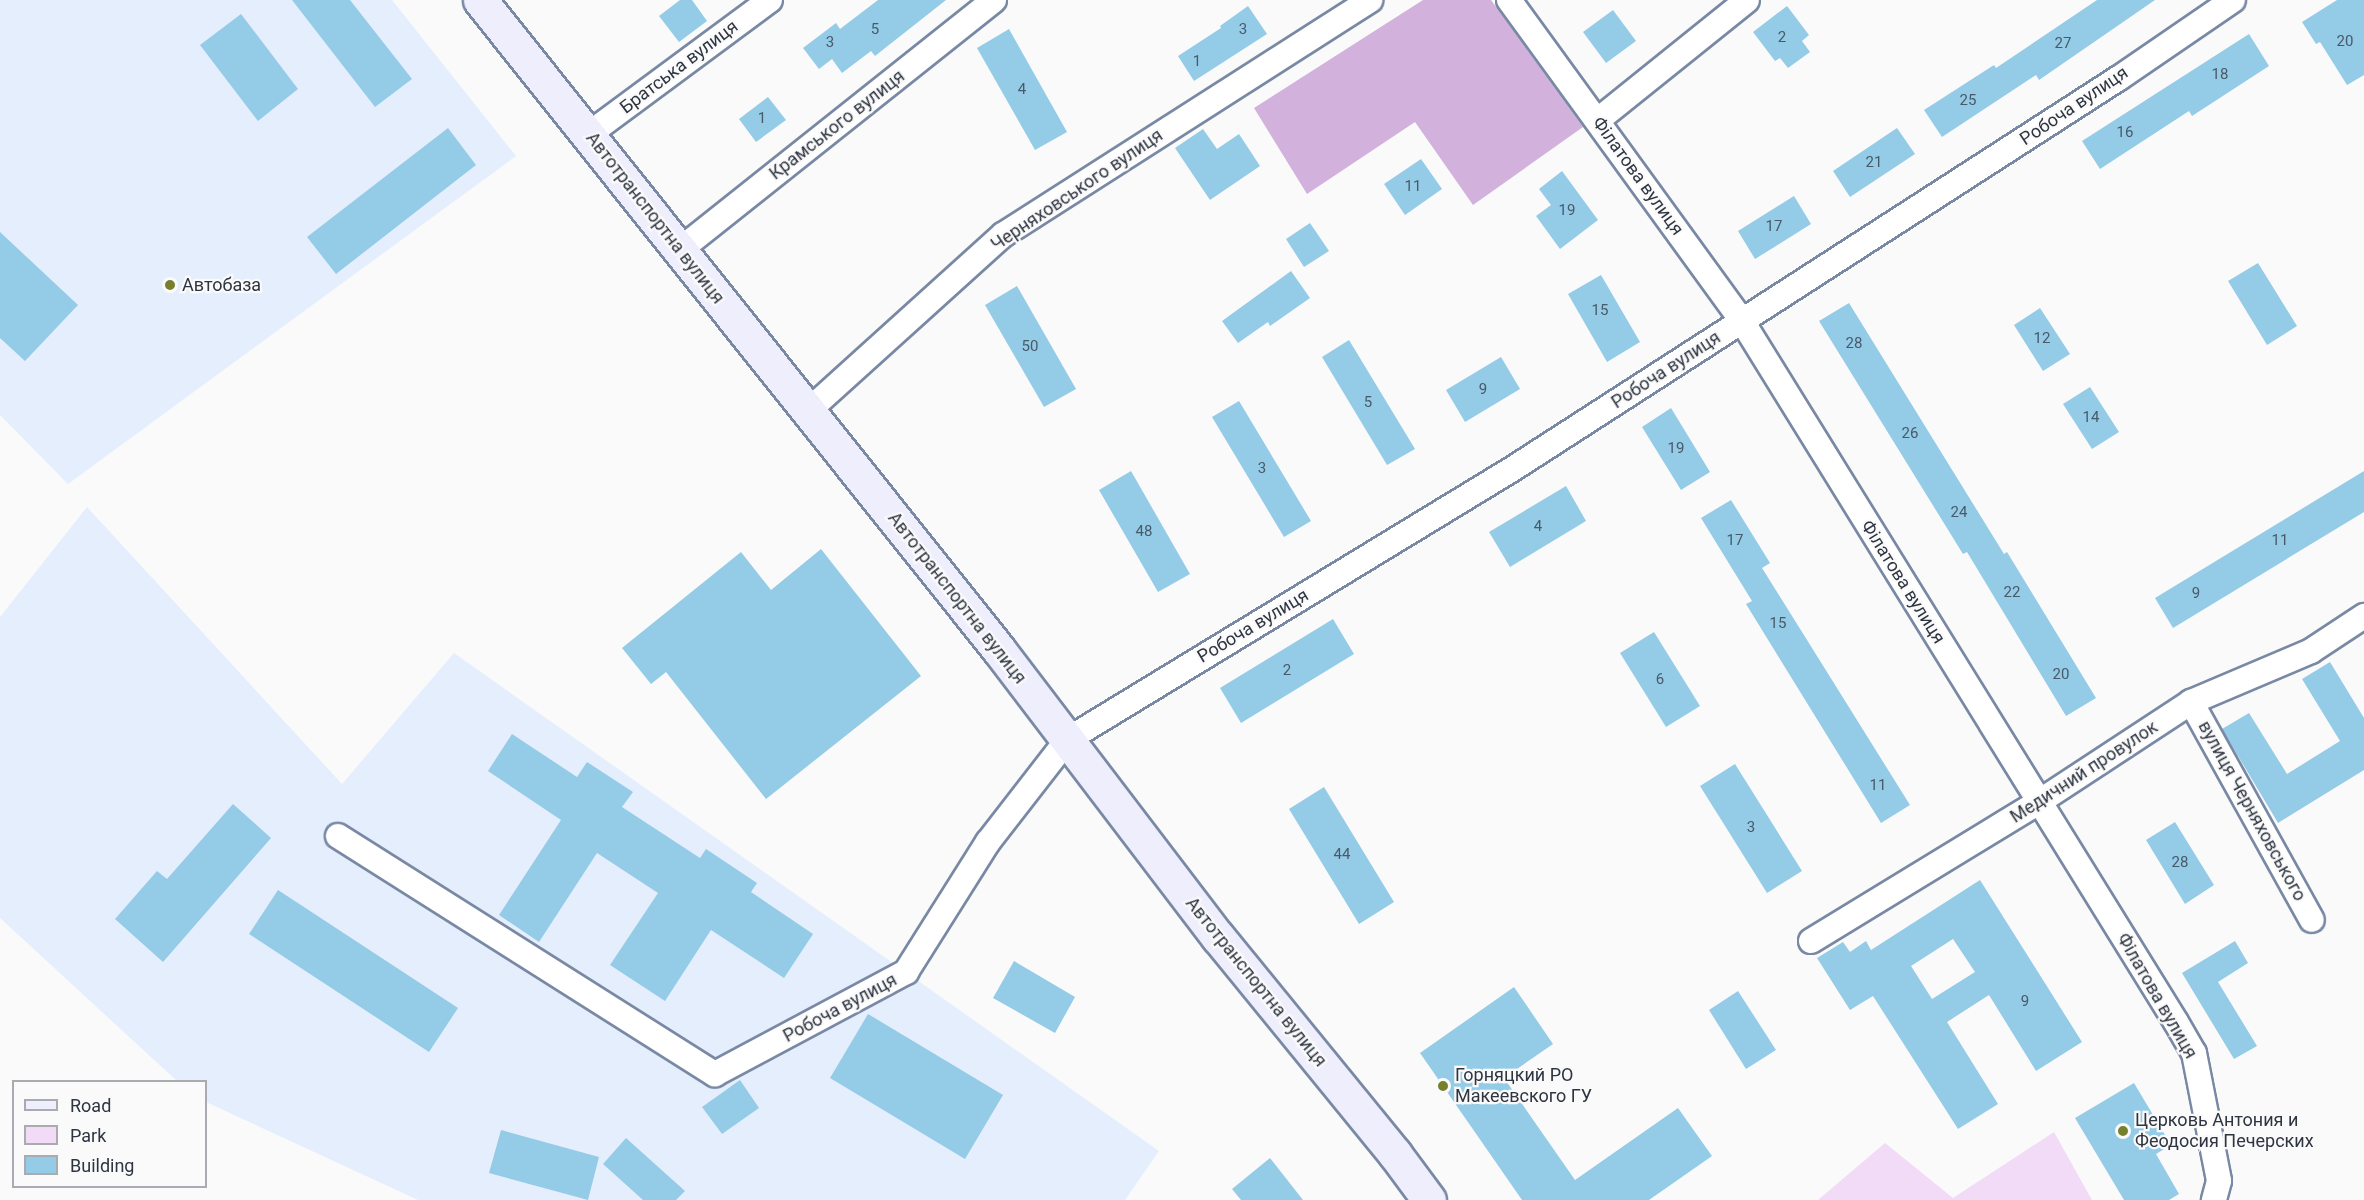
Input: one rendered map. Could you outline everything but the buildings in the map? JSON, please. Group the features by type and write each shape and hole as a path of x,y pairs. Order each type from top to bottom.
{"main road":[{"name":"Автотранспортна вулиця","path":"480,0 681,249 1218,936 1395,1154 1429,1200"}],"street":[{"name":"Братська вулиця","path":"589,134 770,0"},
{"name":"Крамського вулиця","path":"681,249 994,0"},
{"name":"Черняховського вулиця","path":"808,411 1003,236 1370,0"},
{"name":"Філатова вулиця","path":"1509,0 1599,120 1742,321 2194,1053 2219,1181 2214,1200"},
{"path":"1599,120 1747,0"},
{"name":"Робоча вулиця","path":"338,836 715,1074 906,972 988,842 1067,740 1514,468 2119,78 2233,0"},
{"name":"Медичний провулок","path":"1811,941 2039,802 2191,702 2311,651 2364,616"},
{"name":"вулиця Черняховського","path":"2191,702 2312,920"}],"shaded area":[{"name":"Автобаза","path":"0,0 392,0 516,156 68,484 0,415"},
{"path":"1423,0 1491,0 1583,127 1473,205 1415,122 1307,194 1254,108"},
{"path":"87,507 342,784 454,653 1159,1151 1125,1200 418,1200 207,1102 207,1080 176,1080 0,918 0,617"}],"green space":[{"path":"2054,1132 2092,1200 1818,1200 1885,1143 1953,1198"}],"place":[{"name":"Автобаза","path":"170,285"},
{"name":"Горняцкий РО Макеевского ГУ","path":"1443,1086"},
{"name":"Церковь Антония и Феодосия Печерских","path":"2123,1131"}]}
